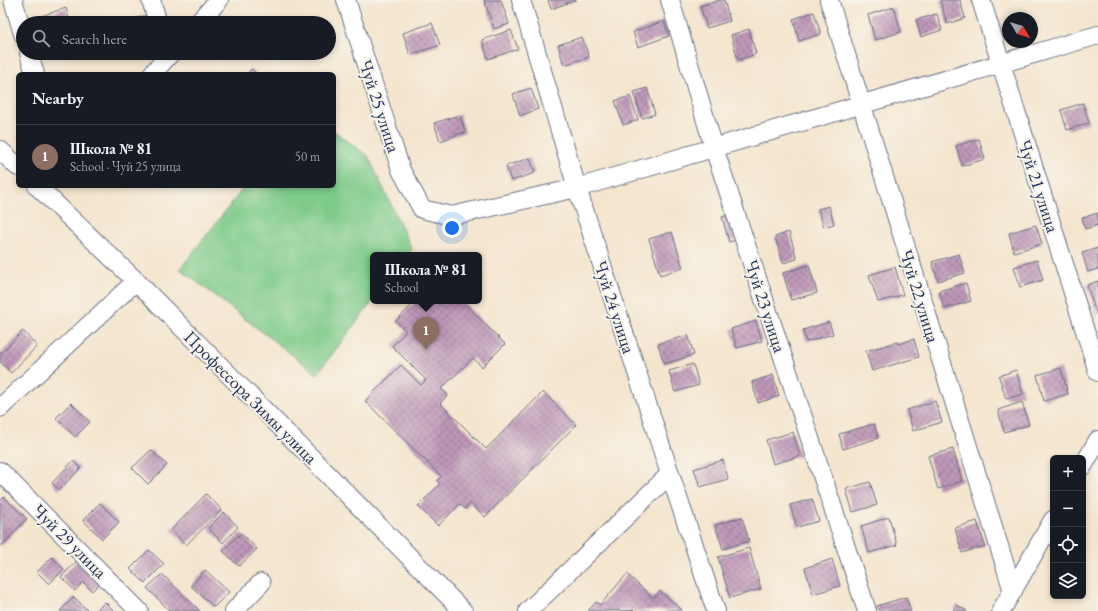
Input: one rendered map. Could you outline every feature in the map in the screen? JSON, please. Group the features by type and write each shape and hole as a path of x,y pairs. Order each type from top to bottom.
{"street":[{"path":"13,0 18,16"},
{"path":"151,0 156,16"},
{"path":"204,16 219,0"},
{"name":"Чуй 25 улица","path":"346,0 401,170 422,209 451,216 576,188"},
{"name":"Чуй 24 улица","path":"521,0 576,188 716,611"},
{"name":"Чуй 23 улица","path":"670,0 714,148 867,611"},
{"name":"Чуй 22 улица","path":"829,0 1013,591"},
{"name":"Чуй 21 улица","path":"981,0 1098,372"},
{"path":"576,188 1098,35"},
{"path":"31,60 34,72"},
{"path":"154,72 163,60"},
{"path":"0,150 16,166"},
{"name":"Профессора Зимы улица","path":"46,188 463,611"},
{"path":"0,408 136,281"},
{"path":"1086,461 1098,440"},
{"name":"Чуй 29 улица","path":"0,471 139,611"},
{"path":"528,611 670,474"},
{"path":"1001,611 1050,525"},
{"path":"234,611 261,583"}],"green space":[{"path":"336,132 368,156 412,249 410,252 370,252 371,304 317,374 180,269 243,188 336,188"}],"building":[{"path":"484,0 501,0 509,24 494,29"},
{"path":"548,0 576,0 551,9"},
{"path":"724,0 730,21 707,28 700,6"},
{"path":"940,0 960,0 965,18 947,24"},
{"path":"894,7 901,32 875,40 868,15"},
{"path":"66,8 68,16 41,16"},
{"path":"814,12 821,34 799,41 793,19"},
{"path":"937,14 942,30 921,37 916,20"},
{"path":"664,21 669,36 638,47 633,32"},
{"path":"432,23 440,45 410,55 403,33"},
{"path":"749,29 756,54 738,60 731,35"},
{"path":"511,30 518,49 488,59 482,40"},
{"path":"582,37 589,57 564,65 558,45"},
{"path":"531,88 538,109 520,116 513,94"},
{"path":"647,88 655,114 642,118 634,92"},
{"path":"630,96 638,120 623,125 615,101"},
{"path":"1083,103 1089,123 1067,130 1061,110"},
{"path":"460,115 465,132 440,141 434,123"},
{"path":"979,139 985,159 962,166 956,146"},
{"path":"530,158 535,173 511,181 506,166"},
{"path":"829,206 834,224 824,227 818,209"},
{"path":"1098,213 1098,225 1085,229 1082,218"},
{"path":"732,214 739,239 729,242 722,217"},
{"path":"1036,225 1042,244 1014,252 1009,233"},
{"path":"672,232 683,268 660,275 649,239"},
{"path":"789,232 797,259 783,263 775,237"},
{"path":"1098,248 1098,269 1088,272 1082,253"},
{"path":"959,254 965,273 938,281 932,262"},
{"path":"1037,260 1043,280 1020,287 1014,267"},
{"path":"809,265 817,293 791,300 783,273"},
{"path":"895,267 903,295 878,302 869,275"},
{"path":"1098,281 1098,319 1087,285"},
{"path":"966,283 971,301 944,309 939,291"},
{"path":"413,304 465,304 505,344 482,367 473,358 441,389 448,395 440,403 486,449 543,392 576,425 485,517 470,503 465,509 460,504 438,526 418,506 440,484 437,481 441,476 365,401 401,365 421,385 426,380 392,346 406,331 396,321"},
{"path":"756,321 762,341 737,348 731,329"},
{"path":"829,322 833,334 806,342 803,330"},
{"path":"23,331 37,346 11,373 0,362 0,354"},
{"path":"688,335 694,355 664,364 658,344"},
{"path":"914,339 919,357 872,371 866,351 897,342 898,344"},
{"path":"693,364 699,385 675,392 669,371"},
{"path":"1061,368 1068,394 1044,401 1037,375"},
{"path":"1016,370 1023,394 1006,399 999,376"},
{"path":"773,375 779,396 758,403 752,382"},
{"path":"935,401 942,422 913,431 907,410"},
{"path":"1022,402 1029,425 1004,432 998,410"},
{"path":"71,403 90,422 75,437 56,418"},
{"path":"874,424 878,438 843,449 839,434"},
{"path":"793,432 800,456 773,464 766,440"},
{"path":"953,449 962,481 938,489 928,456"},
{"path":"151,450 167,465 148,484 132,468"},
{"path":"723,460 728,479 700,487 694,469"},
{"path":"73,461 81,468 59,490 52,483"},
{"path":"870,482 877,505 853,512 846,489"},
{"path":"206,494 222,510 186,545 171,530"},
{"path":"4,497 27,519 1,546 0,501"},
{"path":"812,499 819,521 797,527 790,505"},
{"path":"100,503 119,522 102,539 83,520"},
{"path":"224,512 238,527 223,543 208,528"},
{"path":"742,517 749,541 723,549 715,525"},
{"path":"889,517 897,545 869,553 861,526"},
{"path":"977,521 985,546 962,553 955,528"},
{"path":"241,533 257,549 239,566 223,551"},
{"path":"749,548 761,589 730,598 718,557"},
{"path":"149,550 164,564 145,583 130,569"},
{"path":"52,557 64,569 49,584 37,572"},
{"path":"832,559 840,586 813,594 805,568"},
{"path":"77,561 100,583 92,591 83,582 75,591 61,577"},
{"path":"205,570 229,592 214,607 191,586"},
{"path":"162,574 200,611 170,611 147,588"},
{"path":"627,574 653,598 660,591 682,610 588,611 596,602 600,605"},
{"path":"74,597 88,611 60,611"},
{"path":"906,597 911,611 879,611 877,606"},
{"path":"105,602 114,611 96,611"},
{"path":"957,605 967,611 953,611"}],"place":[{"name":"Школа № 81","path":"426,350"}]}
